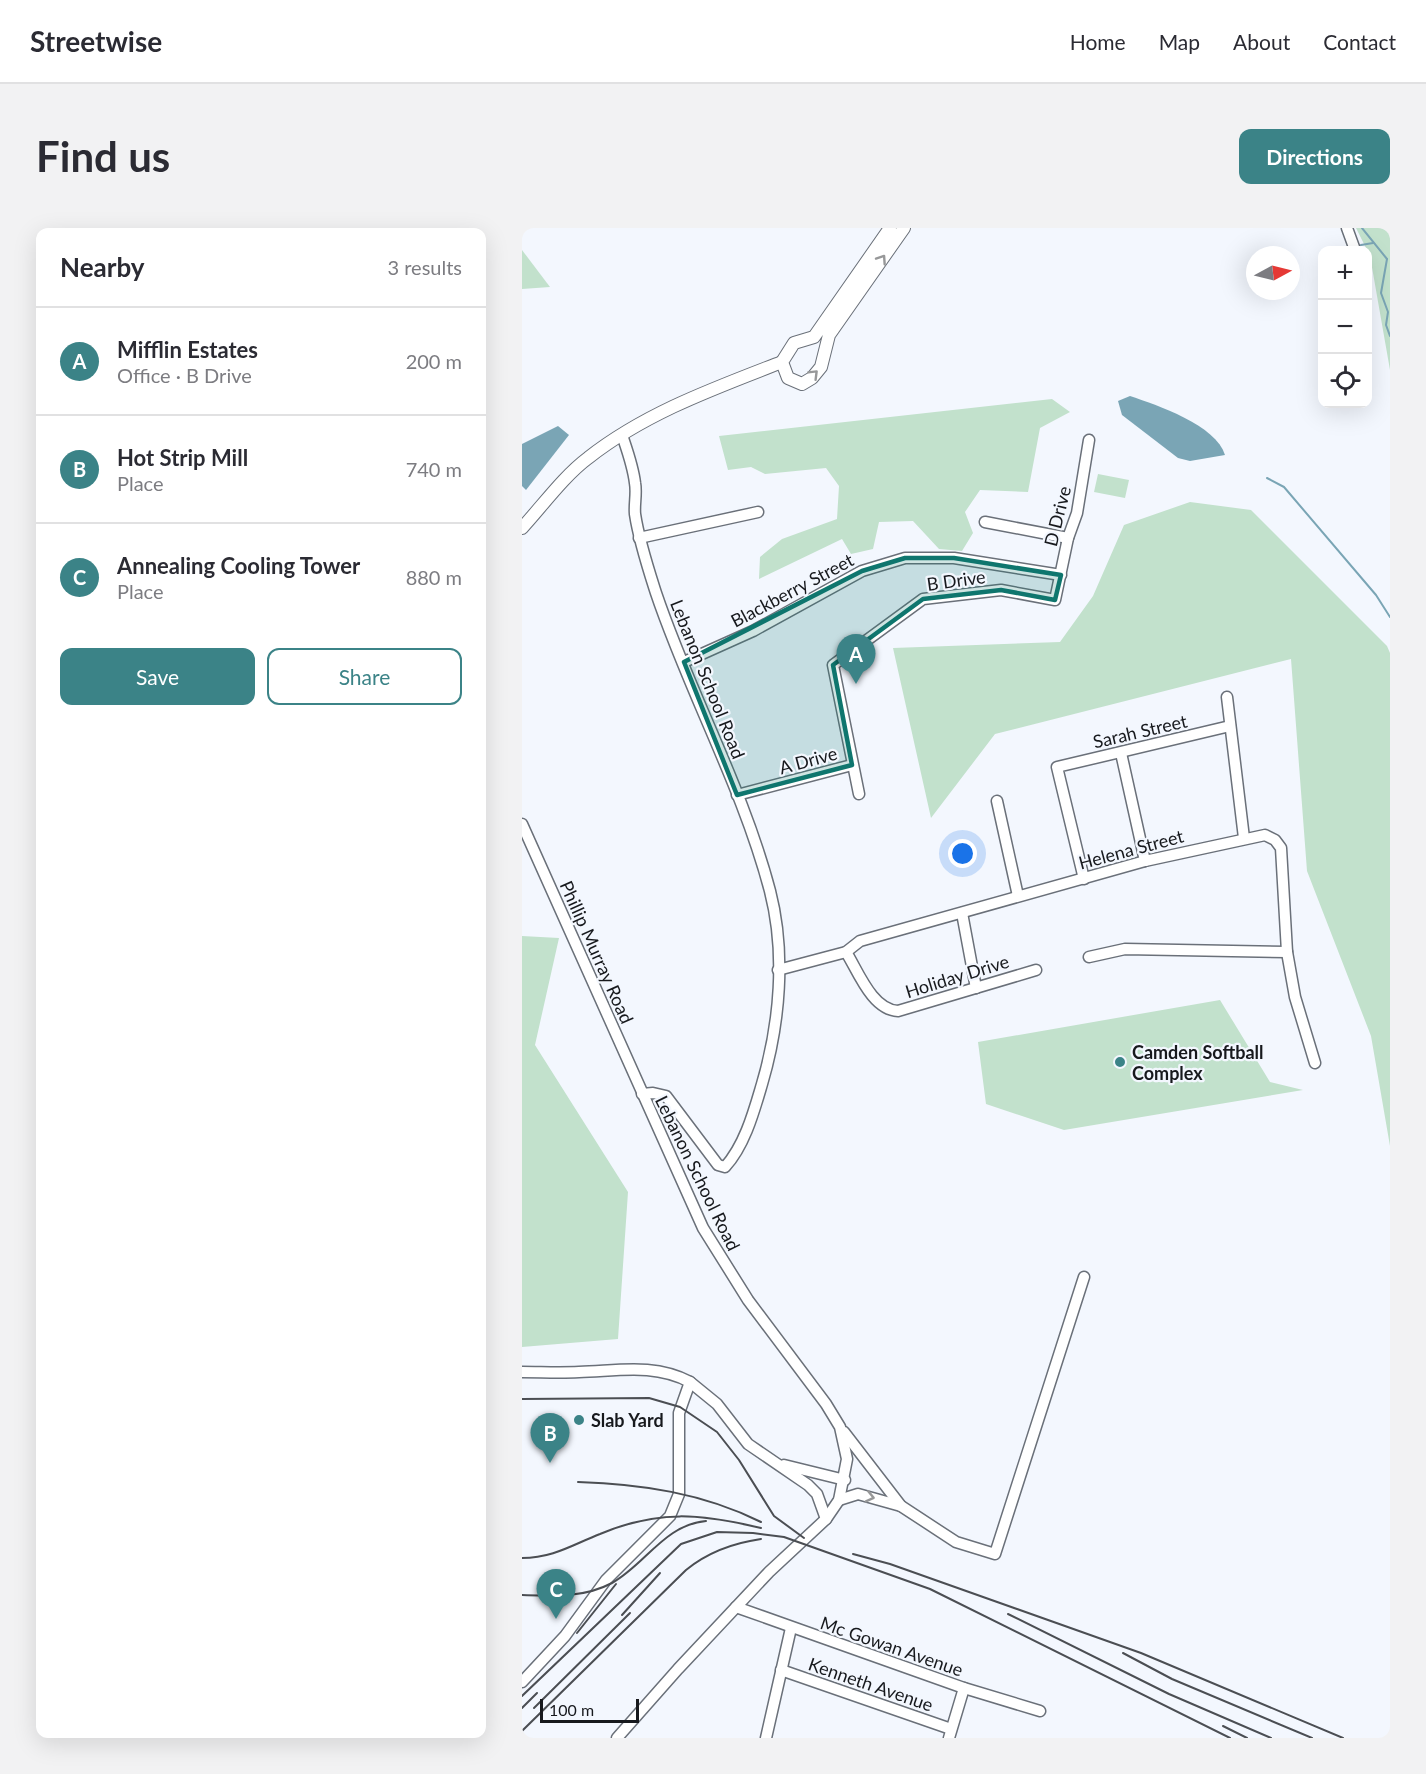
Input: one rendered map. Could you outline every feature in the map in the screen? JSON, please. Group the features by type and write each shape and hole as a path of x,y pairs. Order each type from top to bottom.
{"main road":[{"path":"522,528 586,459 622,435 697,395 782,362 794,343 814,337 881,240 904,228"},
{"path":"782,362 788,378 802,384 812,378 821,367 829,335 892,234"}],"street":[{"path":"1347,228 1353,246"},
{"name":"Lebanon School Road","path":"617,1738 736,1607 826,1519 839,1500 845,1480 847,1459 840,1427 826,1404 724,1265 703,1228 642,1094 652,1093 666,1096 718,1166 725,1167 753,1116 769,1061 776,1020 778,970 776,929 770,891 737,795 657,595 639,538 635,512 636,485 622,435"},
{"name":"D Drive","path":"1055,600 1068,538 1077,513 1089,440"},
{"path":"639,538 758,512"},
{"path":"985,522 1068,538"},
{"name":"Blackberry Street","path":"684,662 753,631 862,571 905,558 954,558 1060,575"},
{"name":"B Drive","path":"859,794 833,665 923,599 1000,590 1055,600"},
{"path":"1227,697 1244,838"},
{"name":"Sarah Street","path":"1084,879 1057,767 1230,726"},
{"path":"1121,753 1145,861"},
{"name":"A Drive","path":"737,795 852,765"},
{"path":"997,801 1018,896"},
{"name":"Phillip Murray Road","path":"522,824 642,1094"},
{"name":"Helena Street","path":"778,970 846,952 860,941 1018,896 1145,861 1265,835 1275,840 1281,848 1287,952 1295,997 1316,1064"},
{"path":"962,913 976,988"},
{"path":"1089,957 1125,949 1287,952"},
{"name":"Holiday Drive","path":"846,952 880,1006 889,1011 898,1011 1036,970"},
{"path":"839,1500 858,1494 901,1506 956,1542 995,1554 1084,1277"},
{"path":"522,1372 644,1369 671,1372 690,1382 717,1404 748,1444 808,1485 817,1494 826,1519"},
{"path":"522,1682 565,1636 606,1580 670,1516 676,1506 679,1494 679,1413 690,1382"},
{"path":"840,1427 901,1506"},
{"path":"773,1463 845,1480"},
{"name":"Mc Gowan Avenue","path":"736,1607 964,1688 1040,1711"},
{"path":"766,1738 791,1628"},
{"name":"Kenneth Avenue","path":"781,1670 950,1733"},
{"path":"950,1733 964,1688"}],"highlighted area":[{"path":"905,558 954,558 1061,575 1055,600 1001,590 923,599 833,665 852,765 737,795 684,662 862,571"}],"green space":[{"path":"1356,228 1390,228 1390,370 1372,267 1372,246 1365,246"},
{"path":"522,250 550,287 522,289"},
{"path":"1052,399 1070,412 1040,428 1028,492 980,490 965,512 973,533 962,551 939,549 913,521 879,522 873,549 851,554 842,539 759,579 760,557 782,539 837,519 839,486 826,468 765,474 751,467 728,470 719,436"},
{"path":"1098,474 1129,480 1125,498 1094,492"},
{"path":"1190,502 1251,510 1387,646 1390,653 1390,1146 1371,1036 1307,871 1291,659 995,734 931,818 893,648 1060,642 1093,596 1124,525"},
{"path":"522,936 559,938 535,1045 628,1192 618,1339 522,1347"},
{"name":"Camden Softball Complex","path":"1220,1000 1270,1082 1303,1090 1064,1130 986,1104 978,1042"}],"water":[{"path":"1130,396 1170,411 1198,426 1210,434 1225,455 1190,461 1178,458 1122,415 1118,401"},
{"path":"558,426 569,435 526,490 522,486 522,444"}],"waterway":[{"path":"1362,228 1387,259"},
{"path":"1361,245 1373,243"},
{"path":"1387,259 1381,293 1388,312 1386,325 1390,336"},
{"path":"1267,478 1284,487 1376,595 1390,617"}],"railway":[{"path":"522,1399 649,1398 680,1407 717,1432 739,1460 774,1516 804,1538"},
{"path":"578,1482 625,1485 694,1497 761,1522"},
{"path":"522,1558 543,1556 621,1526 661,1517 699,1517 761,1528"},
{"path":"522,1595 568,1595 601,1588 624,1575 667,1537 691,1524 706,1521"},
{"path":"522,1696 681,1544 717,1532 753,1533 784,1537 930,1589 1230,1738"},
{"path":"522,1731 686,1570 721,1549 761,1539"},
{"path":"853,1554 890,1564 1141,1653 1343,1738"},
{"path":"622,1615 660,1573"},
{"path":"577,1633 616,1584"},
{"path":"534,1708 630,1613"},
{"path":"1008,1614 1169,1694 1271,1738"},
{"path":"1123,1653 1172,1679 1312,1738"},
{"path":"522,1708 537,1693"},
{"path":"1223,1726 1247,1738"}],"place":[{"name":"Mifflin Estates","path":"856,684"},
{"name":"Camden Softball Complex","path":"1120,1062"},
{"name":"Slab Yard","path":"579,1420"},
{"name":"Hot Strip Mill","path":"550,1463"},
{"name":"Annealing Cooling Tower","path":"556,1619"}]}
